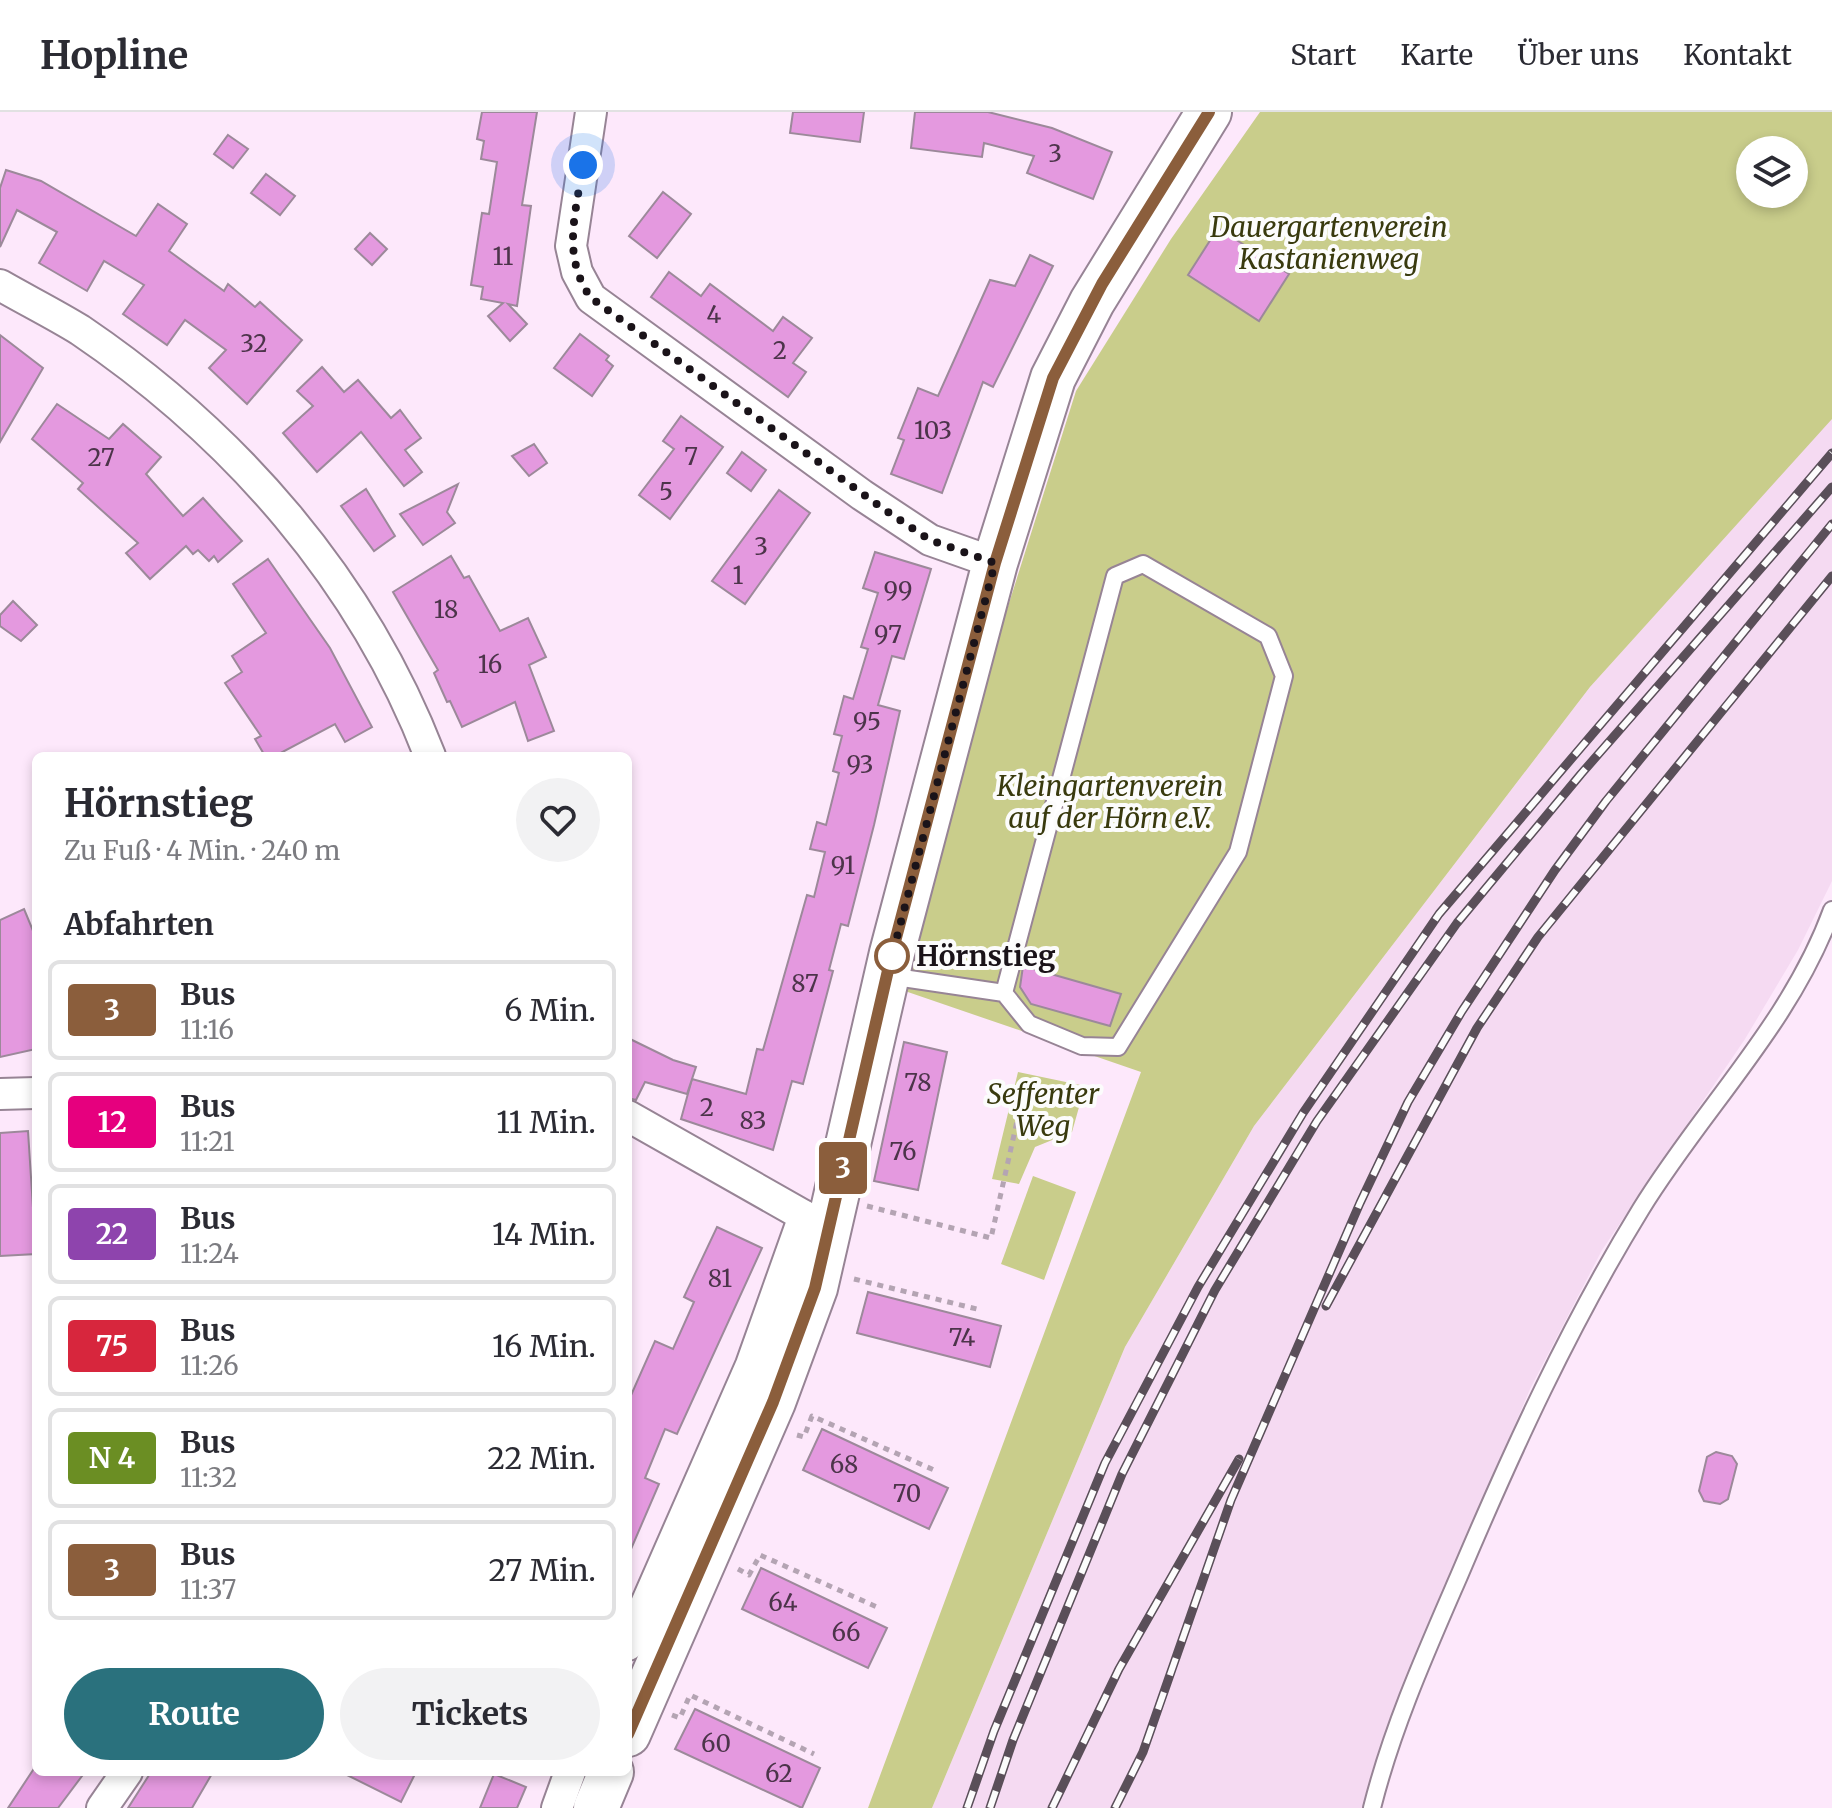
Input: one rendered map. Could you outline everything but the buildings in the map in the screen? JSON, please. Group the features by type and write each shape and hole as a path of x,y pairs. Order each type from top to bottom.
{"street":[{"path":"591,112 571,246 577,272 591,298 919,533 967,555 995,563"},
{"path":"632,1725 773,1402 815,1288 824,1215 995,563 1053,378 1071,339 1209,112"},
{"path":"0,285 78,329 167,395 225,449 304,532 380,644 428,752"},
{"path":"0,1094 32,1093"},
{"path":"632,1118 824,1215"},
{"path":"632,1636 751,1365 824,1215"},
{"path":"102,1808 124,1776"},
{"path":"557,1808 569,1776"},
{"path":"596,1808 609,1776"}],"lane":[{"path":"887,976 1004,993 1029,1024 1082,1046 1118,1047 1238,852 1284,676 1268,636 1143,564 1115,576 1004,993"},
{"path":"1372,1808 1381,1772 1426,1653 1508,1461 1557,1359 1641,1208 1779,1016 1832,910"}],"path":[{"path":"824,1215 991,1238 1024,1090"},
{"path":"853,1279 981,1310"},
{"path":"812,1416 934,1470"},
{"path":"760,1555 877,1607"},
{"path":"690,1695 814,1754"}],"shaded area":[{"path":"1832,418 1832,881 1798,950 1745,1039 1602,1250 1530,1389 1398,1700 1365,1808 932,1808 1125,1347 1254,1126 1590,687"}],"green space":[{"path":"1260,112 1832,112 1832,419 1590,687 1254,1126 1125,1347 932,1808 868,1808 1141,1072 902,990 1004,619 1076,391 1171,239"},
{"name":"Seffenter Weg","path":"1018,1072 1085,1086 1072,1132 1035,1147 1019,1184 992,1179"},
{"path":"1033,1176 1076,1192 1044,1280 1001,1264"}],"railway":[{"path":"967,1808 994,1731 1105,1463 1198,1287 1303,1113 1439,914 1832,453"},
{"path":"990,1808 1013,1740 1122,1474 1215,1290 1317,1121 1457,923 1581,774 1832,487"},
{"path":"1115,1808 1143,1752 1231,1500 1360,1203 1408,1102 1462,1011 1555,870 1606,801 1832,524"},
{"path":"1326,1306 1477,1028 1538,937 1832,576"},
{"path":"1052,1808 1119,1669 1239,1459"}],"bus line":[{"name":"3","path":"632,1725 773,1402 815,1288 892,953 995,563 1053,378 1102,284 1209,112"}],"place":[{"name":"Hörnstieg","path":"892,956"}],"route":[{"path":"583,165 571,246 572,259 591,298 862,495 930,540 995,563 892,956"}],"park label":[{"name":"Dauergartenverein Kastanienweg","path":"1329,243"},
{"name":"Kleingartenverein auf der Hörn e.V.","path":"1110,802"}]}
